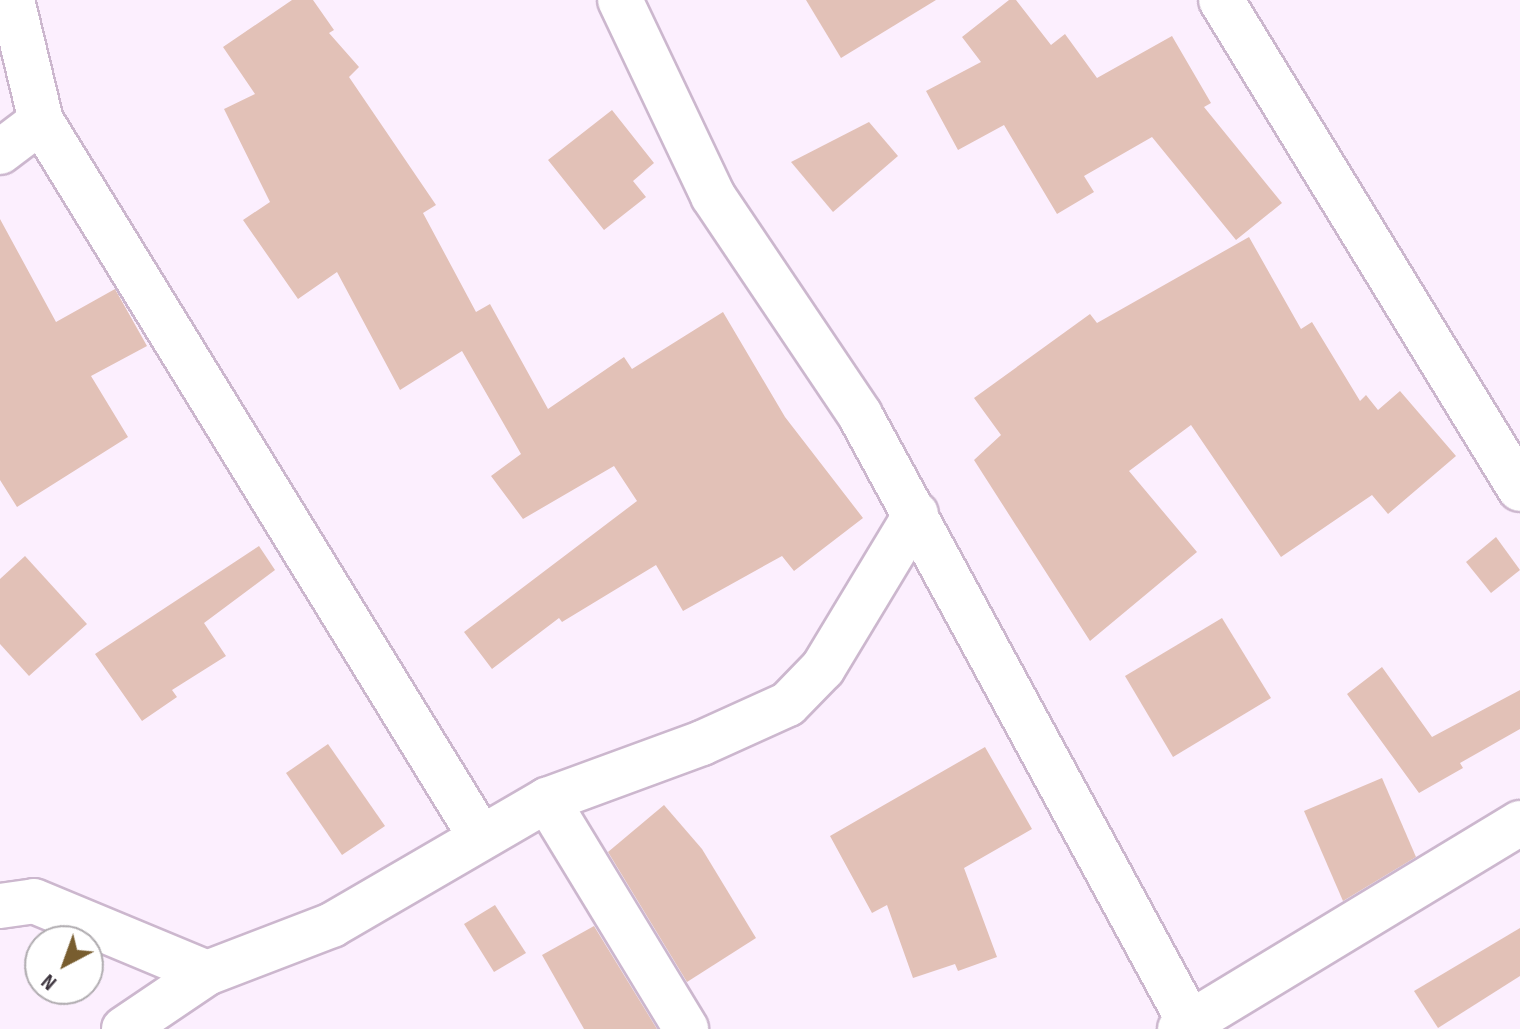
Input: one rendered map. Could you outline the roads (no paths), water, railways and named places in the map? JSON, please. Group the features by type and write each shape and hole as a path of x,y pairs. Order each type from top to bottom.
{"street":[{"path":"12,0 41,121 480,836"},
{"path":"620,0 713,196 860,415 916,514 1185,1026 1520,823"},
{"path":"1221,0 1520,489"},
{"path":"0,152 41,121"},
{"path":"124,1029 207,973 332,925 480,836 547,800 702,743 788,704 823,668 916,514"},
{"path":"547,800 686,1029"},
{"path":"0,906 34,901 207,973"}]}
